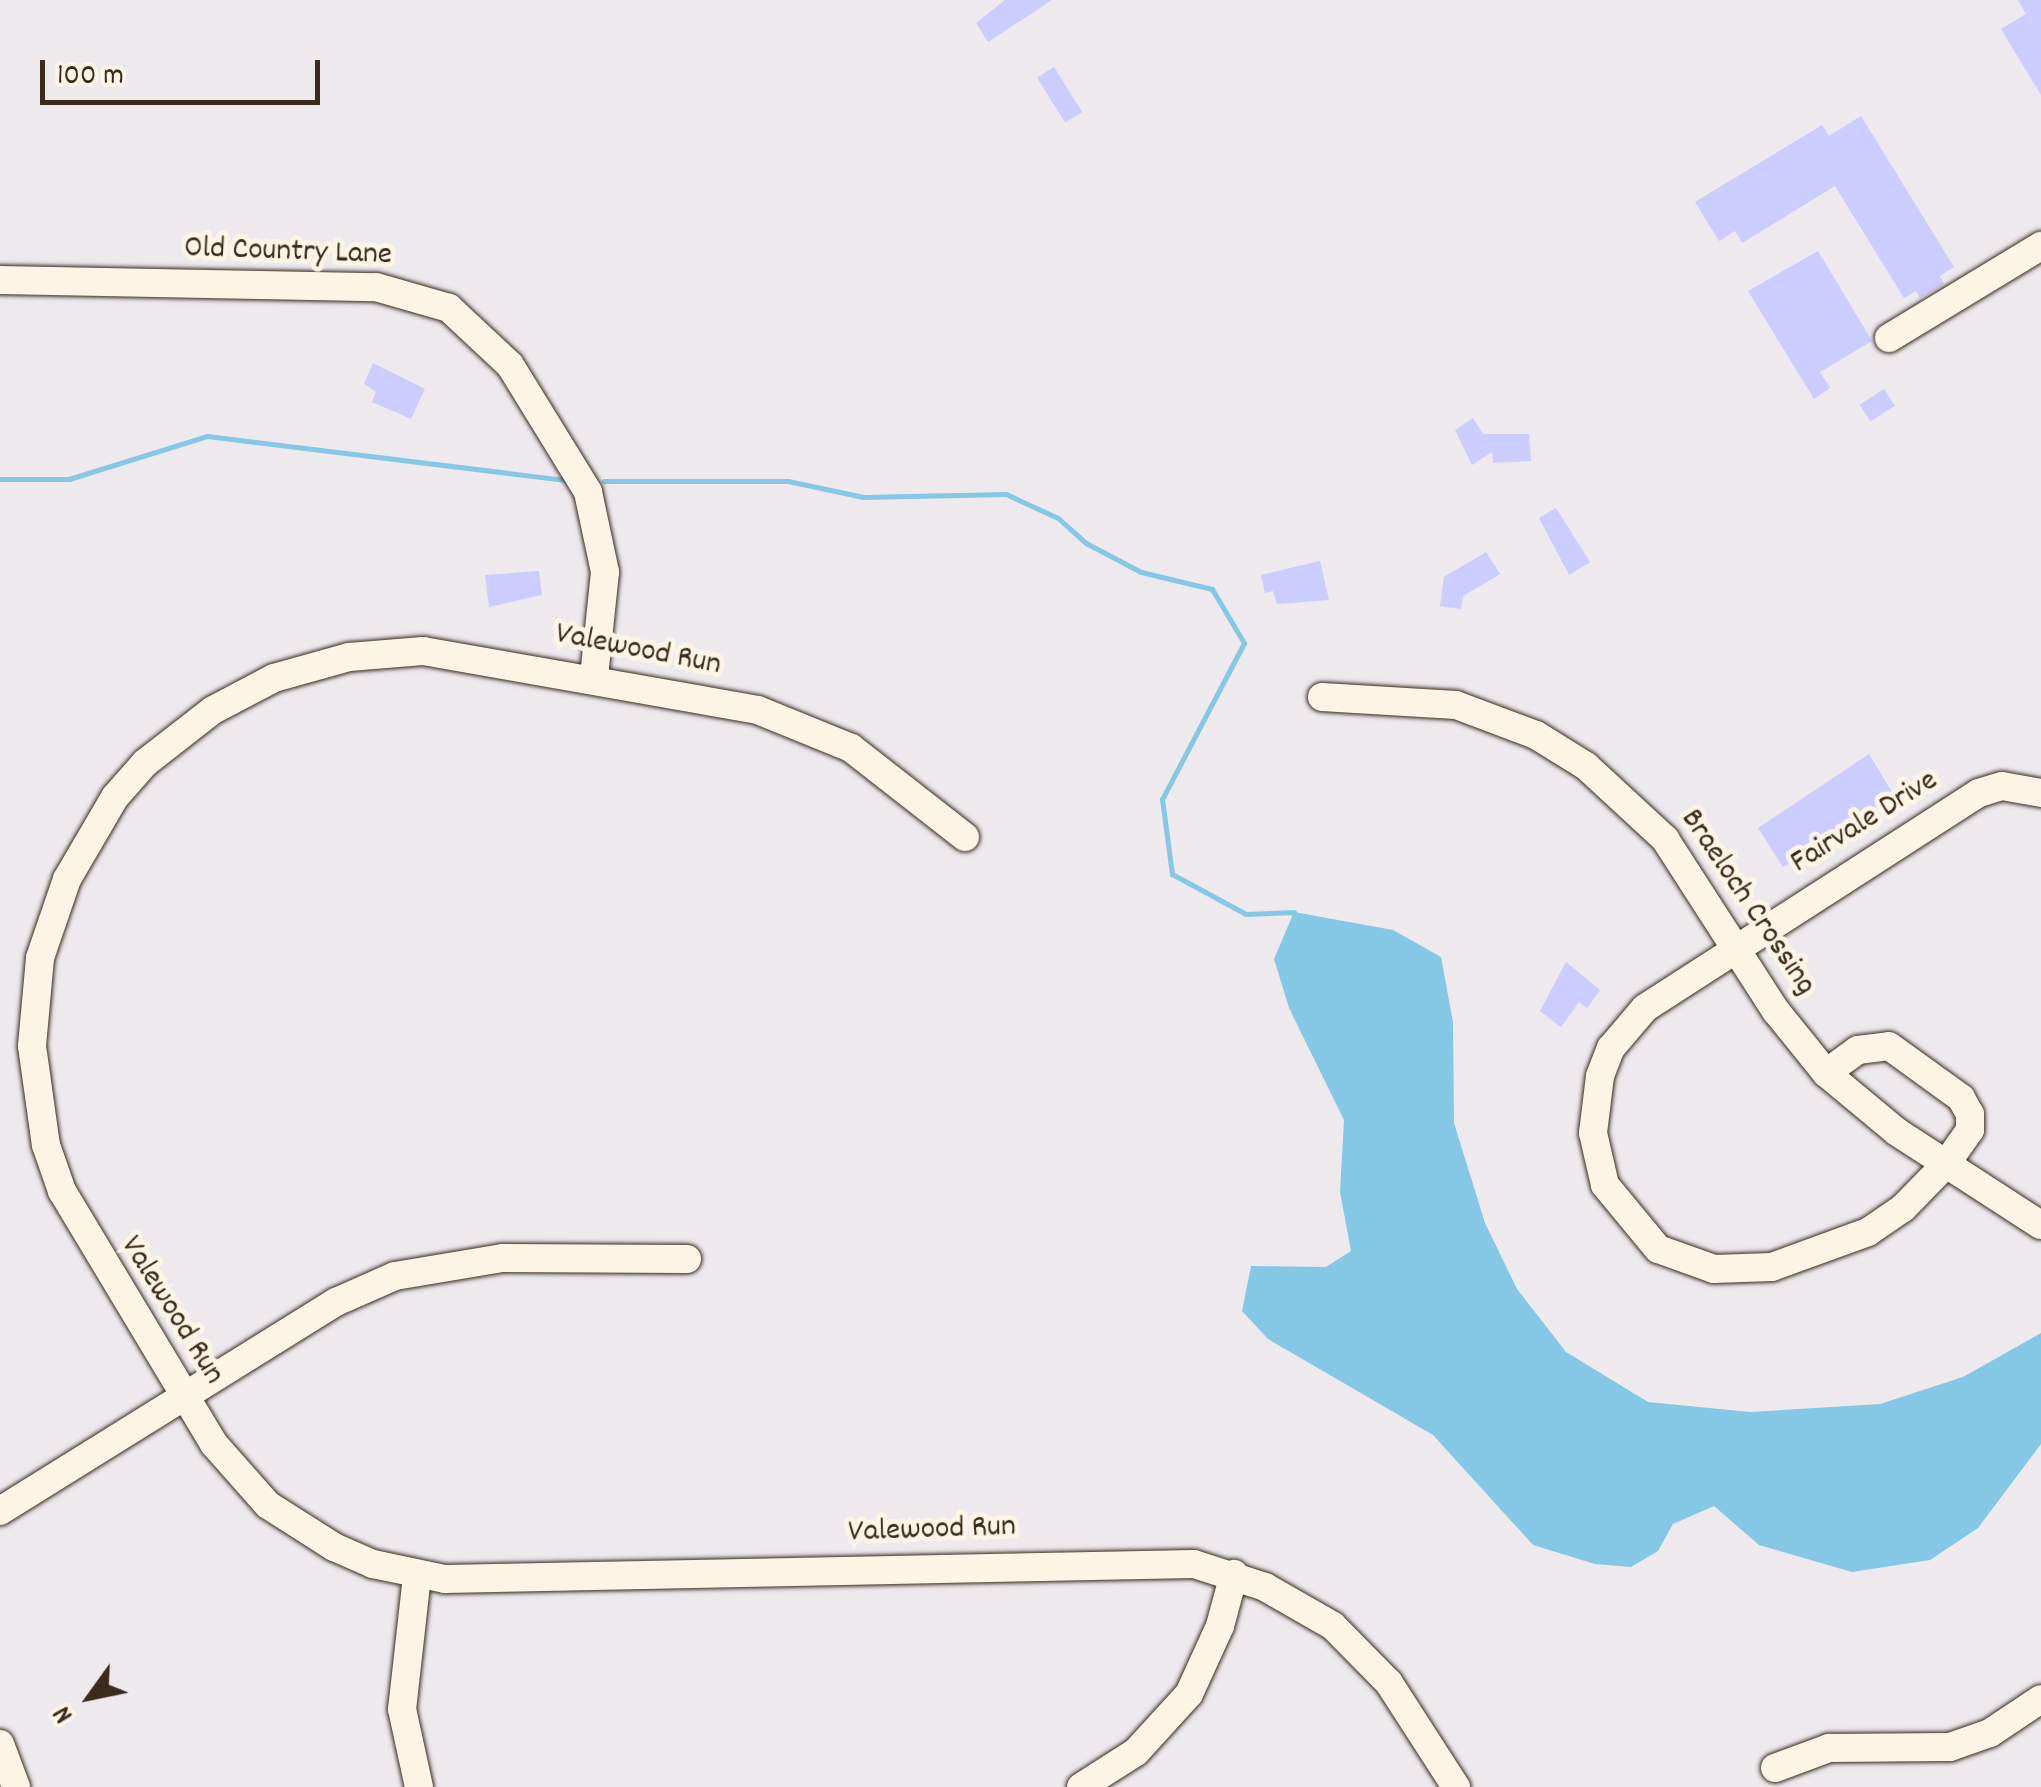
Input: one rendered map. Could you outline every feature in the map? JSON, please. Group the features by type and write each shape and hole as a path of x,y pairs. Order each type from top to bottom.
{"street":[{"path":"1890,338 2041,246"},
{"name":"Old Country Lane","path":"0,280 376,287 449,308 510,365 588,492 605,572 594,677"},
{"name":"Valewood Run","path":"965,837 851,748 792,719 594,677 423,651 349,658 293,672 244,692 179,734 115,797 89,836 40,958 32,1046 46,1146 82,1234 184,1400 268,1505 334,1547 416,1576 1158,1560 1234,1574 1297,1602 1363,1652 1454,1786"},
{"name":"Braeloch Crossing","path":"1322,697 1456,706 1536,735 1646,816 1826,1073 1946,1164 2041,1225"},
{"name":"Fairvale Drive","path":"1946,1164 1886,1222 1772,1267 1686,1263 1636,1228 1604,1185 1596,1160 1600,1076 1611,1048 1645,1008 1734,946 1979,793 2002,786 2041,793"},
{"path":"1826,1073 1858,1050 1879,1044 1960,1098 1970,1130 1946,1164"},
{"path":"0,1511 336,1302 427,1267 503,1258 687,1259"},
{"path":"1081,1787 1136,1752 1189,1694 1220,1626 1234,1574"},
{"path":"416,1576 402,1709 418,1787"},
{"path":"1775,1768 1844,1746 1950,1746 2001,1728 2041,1699"},
{"path":"0,1744 16,1787"}],"water":[{"path":"1294,912 1393,930 1441,957 1453,1022 1454,1123 1485,1223 1517,1289 1566,1352 1648,1402 1750,1412 1880,1404 1963,1377 2041,1333 2041,1444 1978,1528 1930,1560 1852,1572 1759,1545 1714,1506 1673,1524 1658,1551 1631,1567 1595,1564 1533,1545 1433,1435 1268,1339 1242,1311 1251,1266 1326,1267 1351,1251 1340,1192 1344,1120 1289,1008 1274,959"}],"building":[{"path":"1005,0 1052,0 988,42 976,23"},
{"path":"2018,0 2041,0 2041,95 2001,29 2026,14"},
{"path":"1054,67 1082,112 1065,123 1037,78"},
{"path":"1861,116 1954,267 1940,276 1944,284 1920,298 1916,291 1904,298 1835,186 1742,243 1735,231 1719,241 1695,202 1822,125 1829,136"},
{"path":"1818,251 1872,341 1820,372 1830,388 1814,399 1748,291"},
{"path":"373,363 425,389 411,419 372,402 376,392 364,384"},
{"path":"1884,389 1895,406 1871,422 1860,405"},
{"path":"1473,418 1483,434 1529,434 1531,461 1493,463 1492,452 1472,465 1455,430"},
{"path":"1556,508 1590,562 1569,575 1539,518"},
{"path":"1486,552 1500,574 1463,596 1461,609 1440,606 1444,577"},
{"path":"1320,561 1329,600 1277,604 1273,591 1265,593 1261,575"},
{"path":"539,571 542,595 489,607 485,575"},
{"path":"1869,754 1894,795 1869,812 1874,820 1783,867 1758,828"},
{"path":"1566,962 1600,990 1587,1008 1579,1002 1561,1027 1540,1011"}],"waterway":[{"path":"0,479 69,479 207,436 564,480"},
{"path":"604,481 788,481 863,497 1006,494 1058,518 1086,543 1141,572 1212,589 1244,643 1162,799 1172,874 1246,914 1294,912"}]}
